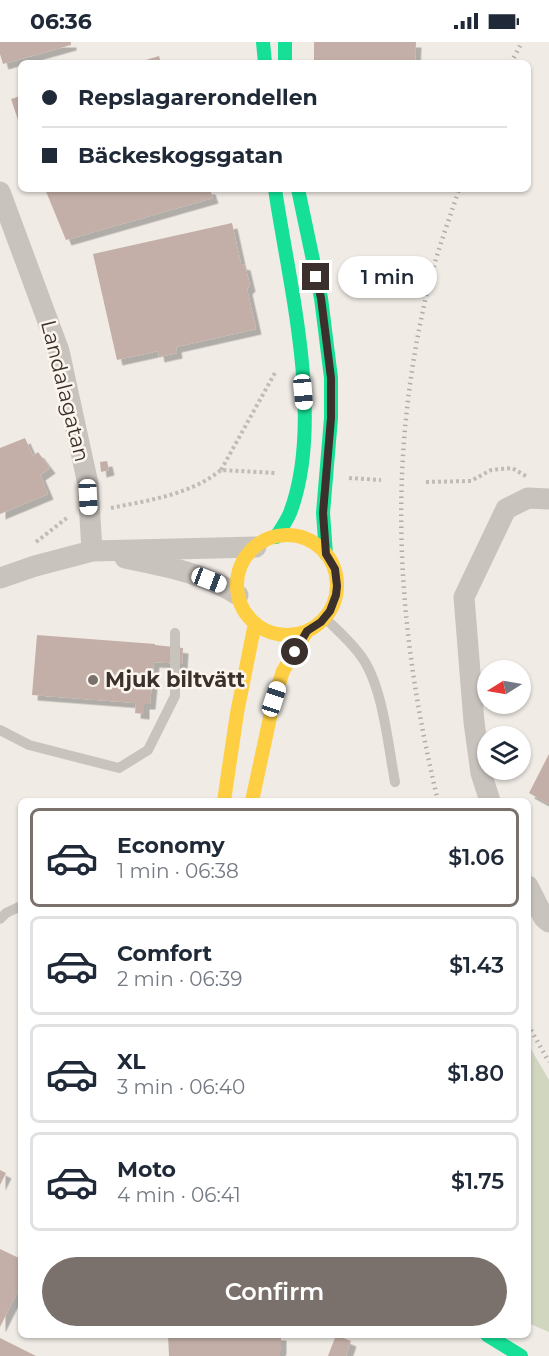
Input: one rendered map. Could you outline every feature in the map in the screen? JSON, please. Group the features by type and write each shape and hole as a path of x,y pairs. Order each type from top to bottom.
{"main road":[{"path":"264,42 265,60"},
{"path":"285,42 285,60"},
{"path":"275,192 298,337 304,410 302,460 295,497 289,516 276,537"},
{"path":"299,192 321,298 331,378 331,428 323,513 326,554"},
{"path":"276,537 303,538 320,547 335,569 337,586 334,603 325,618 307,631 298,634 280,635 255,623 244,610 238,595 239,574 248,554 256,547 276,537"},
{"path":"224,798 237,713 255,623"},
{"path":"253,798 274,699 283,671 307,631"},
{"path":"492,1338 521,1356"}],"street":[{"name":"Landalagatan","path":"0,192 59,351 88,484 92,551"},
{"path":"489,798 481,773 474,722 464,597 506,509 528,498 549,499"},
{"path":"0,578 92,551 256,547"},
{"path":"92,551 178,569 224,586 238,595"},
{"path":"531,892 544,918 549,922"}],"lane":[{"path":"325,618 361,656 374,680 387,734 395,782"},
{"path":"0,730 29,745 119,768 148,750 175,696 175,633"},
{"path":"0,919 18,907"}],"path":[{"path":"33,544 68,517 89,510 167,496 210,479 221,470 277,369"},
{"path":"426,482 471,482 491,470 512,468 530,478"},
{"path":"221,470 285,474"},
{"path":"349,478 381,480"}],"green space":[{"path":"531,1049 549,1080 549,1332 531,1324"}],"building":[{"path":"0,42 71,42 71,45 3,64"},
{"path":"314,42 416,42 415,60 314,60"},
{"path":"159,56 160,60 146,60"},
{"path":"18,97 18,120 11,99"},
{"path":"46,192 211,192 213,198 66,240"},
{"path":"232,223 241,264 245,265 250,286 247,289 256,329 176,347 177,353 159,357 158,351 117,360 93,254"},
{"path":"25,438 33,456 38,452 50,468 40,475 48,494 0,514 0,448"},
{"path":"107,461 109,470 101,472 100,462"},
{"name":"Mjuk biltvätt","path":"37,635 183,648 182,664 154,662 150,704 144,704 144,714 135,713 136,703 32,695"},
{"path":"549,754 549,804 529,793"},
{"path":"0,1170 6,1173 0,1185"},
{"path":"0,1249 18,1258 18,1291 0,1327"},
{"path":"0,1338 36,1356 0,1356"},
{"path":"168,1338 281,1338 280,1356 169,1356"},
{"path":"335,1338 351,1341 346,1356 328,1356"}],"railway":[{"path":"513,60 522,42"},
{"path":"437,798 424,736 405,607 402,479 406,415 415,350 432,272 458,192"},
{"path":"531,1030 549,1062"}],"traffic: fast":[{"path":"263,42 265,60"},
{"path":"285,42 285,60"},
{"path":"276,192 295,309 304,395 304,437 300,477 290,513 276,537"},
{"path":"299,192 321,298 331,378 331,418 323,513 326,554"},
{"path":"492,1338 521,1356"}],"traffic: slow":[{"path":"287,535 306,539 322,550 333,566 337,585 333,604 322,620 306,631 287,635 268,631 252,620 241,604 237,585 241,566 252,550 268,539 287,535"},
{"path":"224,798 237,713 255,623"},
{"path":"253,798 274,699 283,671 307,631"}],"place":[{"name":"Mjuk biltvätt","path":"93,680"}],"route":[{"path":"295,652 307,631 317,626 330,611 337,586 335,569 326,554 323,513 331,418 331,378 321,298 316,277"}]}
